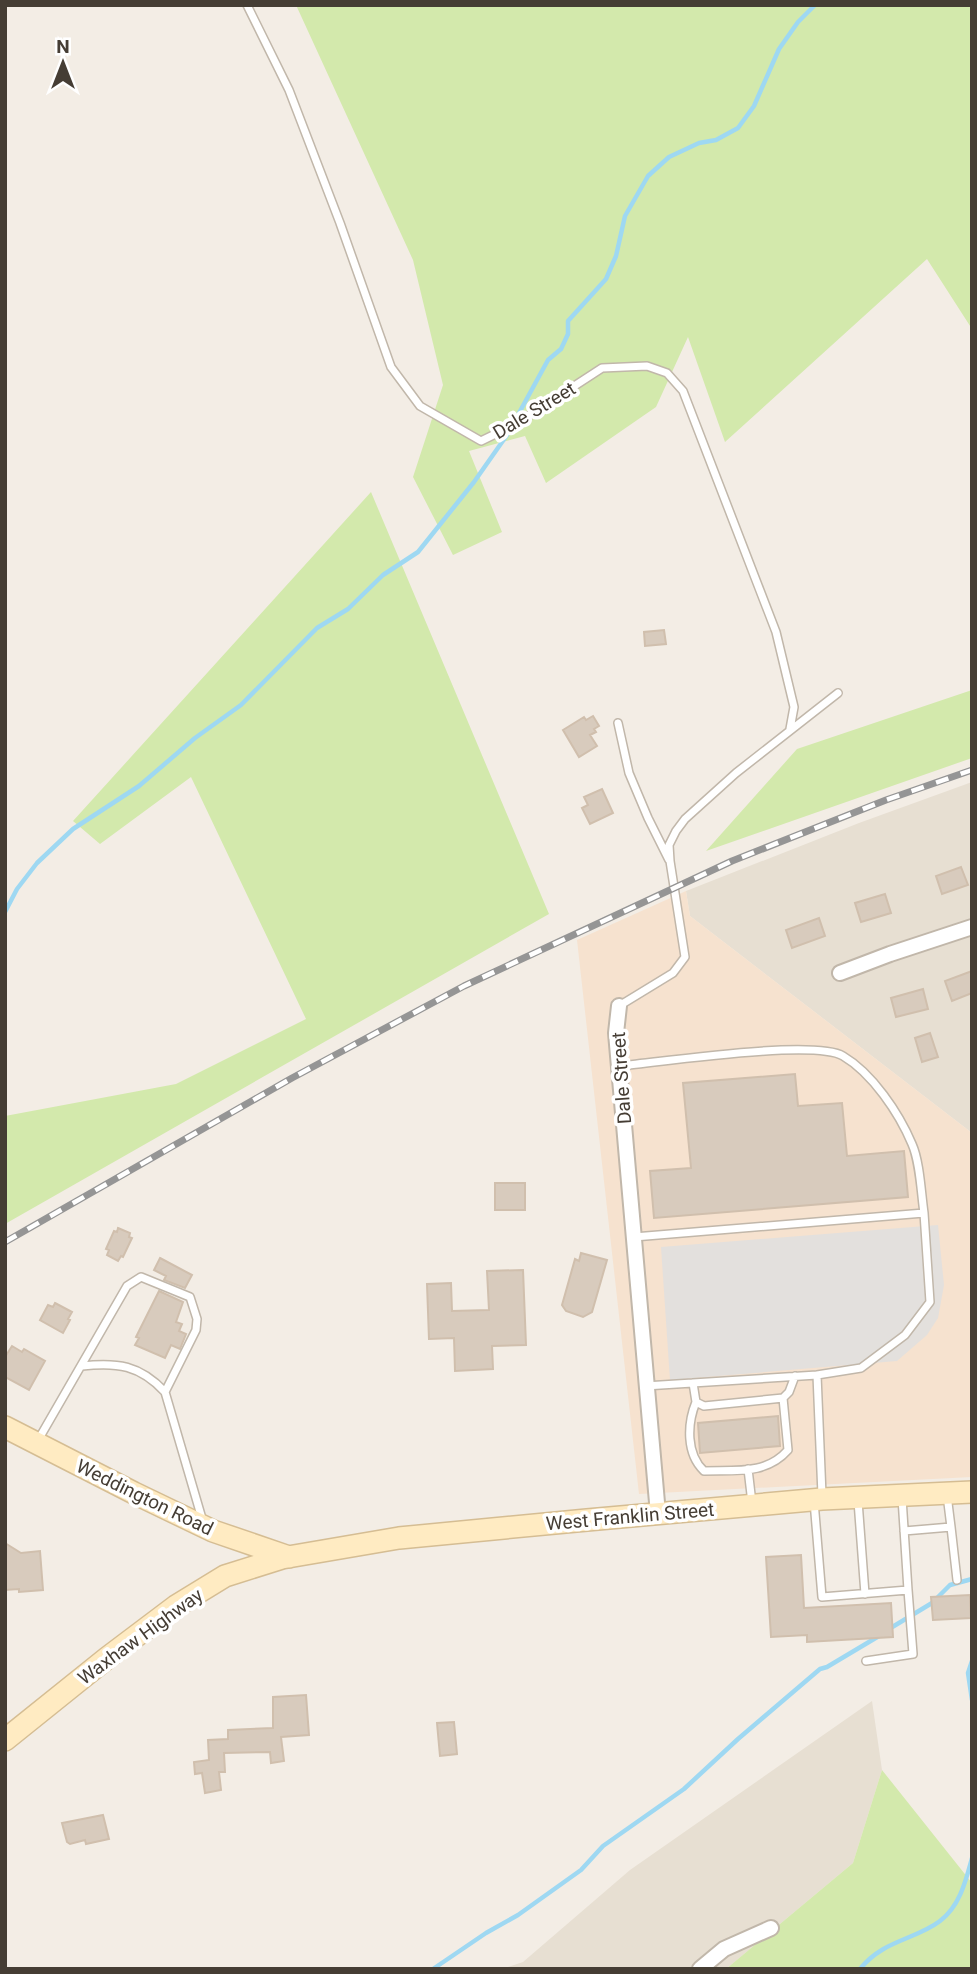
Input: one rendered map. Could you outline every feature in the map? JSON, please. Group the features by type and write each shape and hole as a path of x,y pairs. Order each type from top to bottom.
{"main road":[{"name":"Weddington Road","path":"5,1426 213,1531 289,1557"},
{"name":"West Franklin Street","path":"289,1557 399,1538 818,1500 972,1493"},
{"name":"Waxhaw Highway","path":"5,1740 176,1606 225,1576 289,1557"}],"street":[{"path":"840,973 972,927"},
{"name":"Dale Street","path":"619,1006 616,1033 658,1514"},
{"path":"700,1969 724,1949 771,1928"}],"lane":[{"name":"Dale Street","path":"247,5 289,90 391,367 420,406 481,441 516,424 602,368 647,366 667,373 683,391 776,632 794,707 790,729"},
{"name":"Dale Street","path":"619,1006 673,973 685,957 670,861 669,845 676,831 685,819 790,729 838,693"},
{"path":"618,723 629,773 670,861"},
{"path":"619,1066 813,1049 842,1055 872,1079 913,1146 924,1213 930,1302 905,1335 862,1368 817,1375 645,1386"},
{"path":"633,1237 924,1213"},
{"path":"37,1443 127,1286 141,1277 190,1297 197,1319 196,1330 165,1392"},
{"path":"82,1366 114,1363 155,1382 165,1392 204,1525"},
{"path":"817,1375 822,1597 908,1590"},
{"path":"696,1402 704,1406 783,1398 789,1392 794,1376"},
{"path":"693,1383 696,1402 688,1421 694,1462 704,1471 763,1468 778,1461 788,1450 783,1398"},
{"path":"748,1469 752,1506"},
{"path":"947,1494 957,1580"},
{"path":"866,1661 913,1654 901,1495"},
{"path":"858,1497 865,1594"},
{"path":"904,1531 951,1528"}],"shaded area":[{"path":"972,782 972,1133 690,916 686,891"},
{"path":"686,891 690,916 972,1133 972,1477 639,1494 577,940"},
{"path":"938,1225 944,1285 938,1318 927,1335 897,1361 670,1380 661,1247"},
{"path":"872,1701 882,1770 853,1863 726,1969 502,1969 523,1962 630,1870"}],"green space":[{"path":"296,5 972,5 972,329 927,259 725,442 688,337 656,407 546,483 525,436 469,451 502,532 453,555 413,477 443,385 413,260"},
{"path":"371,492 549,914 5,1224 5,1116 176,1084 306,1019 191,777 100,844 73,821"},
{"path":"972,690 972,758 706,851 797,749"},
{"path":"882,1770 972,1883 972,1969 726,1969 853,1863"}],"building":[{"path":"664,630 666,644 645,646 644,632"},
{"path":"593,716 599,726 594,729 596,732 590,735 597,746 579,757 563,730 584,717 586,720"},
{"path":"602,789 613,813 590,824 582,808 588,805 584,797"},
{"path":"961,867 968,885 942,894 936,876"},
{"path":"885,894 891,913 861,922 855,903"},
{"path":"819,918 825,936 792,948 786,930"},
{"path":"972,971 972,993 952,1001 945,981"},
{"path":"923,989 928,1009 896,1017 891,998"},
{"path":"930,1033 938,1057 922,1062 915,1038"},
{"path":"795,1074 798,1106 842,1103 847,1156 904,1151 908,1197 654,1218 650,1171 691,1168 683,1083"},
{"path":"495,1183 525,1183 525,1210 495,1210"},
{"path":"118,1228 130,1233 129,1237 132,1238 123,1257 118,1261 107,1255 109,1250 106,1249"},
{"path":"581,1253 607,1260 592,1312 583,1317 566,1311 562,1305 575,1259 579,1261"},
{"path":"160,1258 192,1275 185,1288 164,1280 166,1276 154,1270"},
{"path":"523,1270 526,1345 492,1346 493,1369 455,1371 454,1338 429,1339 427,1284 451,1283 452,1311 489,1310 487,1271"},
{"path":"159,1291 183,1302 176,1322 182,1324 179,1331 186,1334 180,1349 171,1345 165,1358 135,1345 139,1338 136,1337"},
{"path":"55,1303 72,1312 63,1333 40,1320 48,1305 53,1307"},
{"path":"12,1346 22,1352 24,1349 45,1361 29,1390 5,1377 5,1357"},
{"path":"778,1416 780,1446 700,1453 698,1423"},
{"path":"5,1543 21,1553 40,1551 43,1590 5,1590"},
{"path":"801,1555 804,1608 891,1603 893,1637 807,1642 807,1635 771,1637 766,1557"},
{"path":"970,1595 971,1618 933,1620 931,1597"},
{"path":"306,1695 309,1735 281,1737 284,1761 271,1763 270,1752 224,1753 225,1772 219,1772 221,1790 205,1793 202,1773 195,1774 194,1762 209,1760 208,1740 228,1739 228,1730 273,1728 273,1697"},
{"path":"454,1722 457,1754 440,1756 437,1723"},
{"path":"103,1815 109,1839 86,1844 85,1840 70,1844 67,1842 62,1823"}],"waterway":[{"path":"5,912 17,889 37,863 73,829 139,786 195,738 241,705 317,628 348,609 383,575 418,552 474,482 507,435 548,360 561,349 568,334 568,321 606,279 616,256 625,216 648,176 669,157 699,143 716,140 738,128 754,106 779,49 798,22 815,5"},
{"path":"889,1629 932,1603 950,1585 972,1579"},
{"path":"433,1969 518,1915 581,1870 603,1846 684,1789 820,1669 879,1636"},
{"path":"972,1661 968,1673 972,1700"},
{"path":"860,1969 879,1952 930,1927 947,1915 961,1892 972,1858"}],"railway":[{"path":"5,1242 292,1078 464,986 732,861 886,800 972,770"}]}
